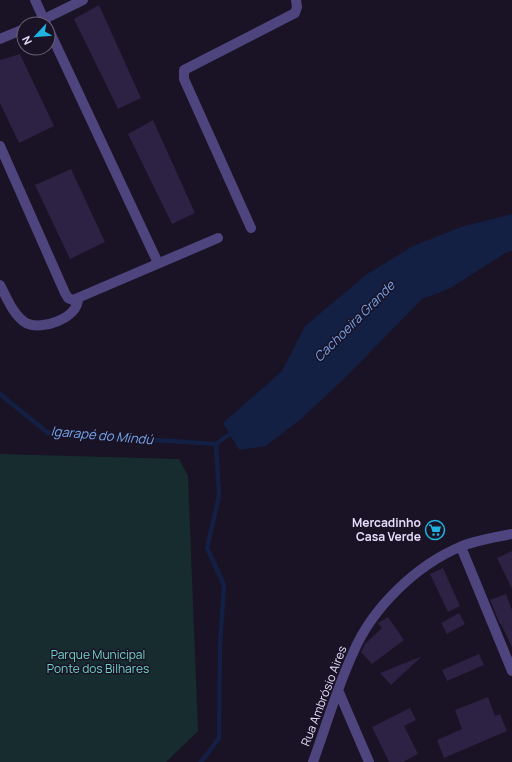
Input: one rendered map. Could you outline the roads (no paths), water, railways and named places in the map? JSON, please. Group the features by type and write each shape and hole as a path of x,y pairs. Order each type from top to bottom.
{"street":[{"path":"35,0 42,16"},
{"path":"56,17 82,0"},
{"path":"251,228 184,79 184,70 295,13 297,7 296,0"},
{"path":"0,39 16,32"},
{"path":"56,45 158,263"},
{"path":"0,146 3,161 68,298 73,300 78,298 218,238"},
{"path":"0,285 10,306 17,315 26,323 36,326 49,324 71,313 76,309 78,298"},
{"name":"Rua Ambrósio Aires","path":"313,762 353,652 375,614 405,583 426,567 461,547 484,539 512,534"},
{"path":"461,547 512,671"},
{"path":"338,690 369,762"}],"water":[{"path":"512,214 512,251 507,252 449,289 422,299 347,376 301,419 266,446 239,450 223,423 282,371 305,326 367,274 413,246 461,227"}],"waterway":[{"name":"Igarapé do Mindú","path":"0,394 48,433 216,444"},
{"name":"Cachoeira Grande","path":"216,444 234,431"},
{"path":"201,762 219,738 220,646 224,585 207,548 219,496 216,444"}],"place":[{"name":"Mercadinho Casa Verde","path":"435,530"}],"park label":[{"name":"Parque Municipal Ponte dos Bilhares","path":"98,662"}]}
